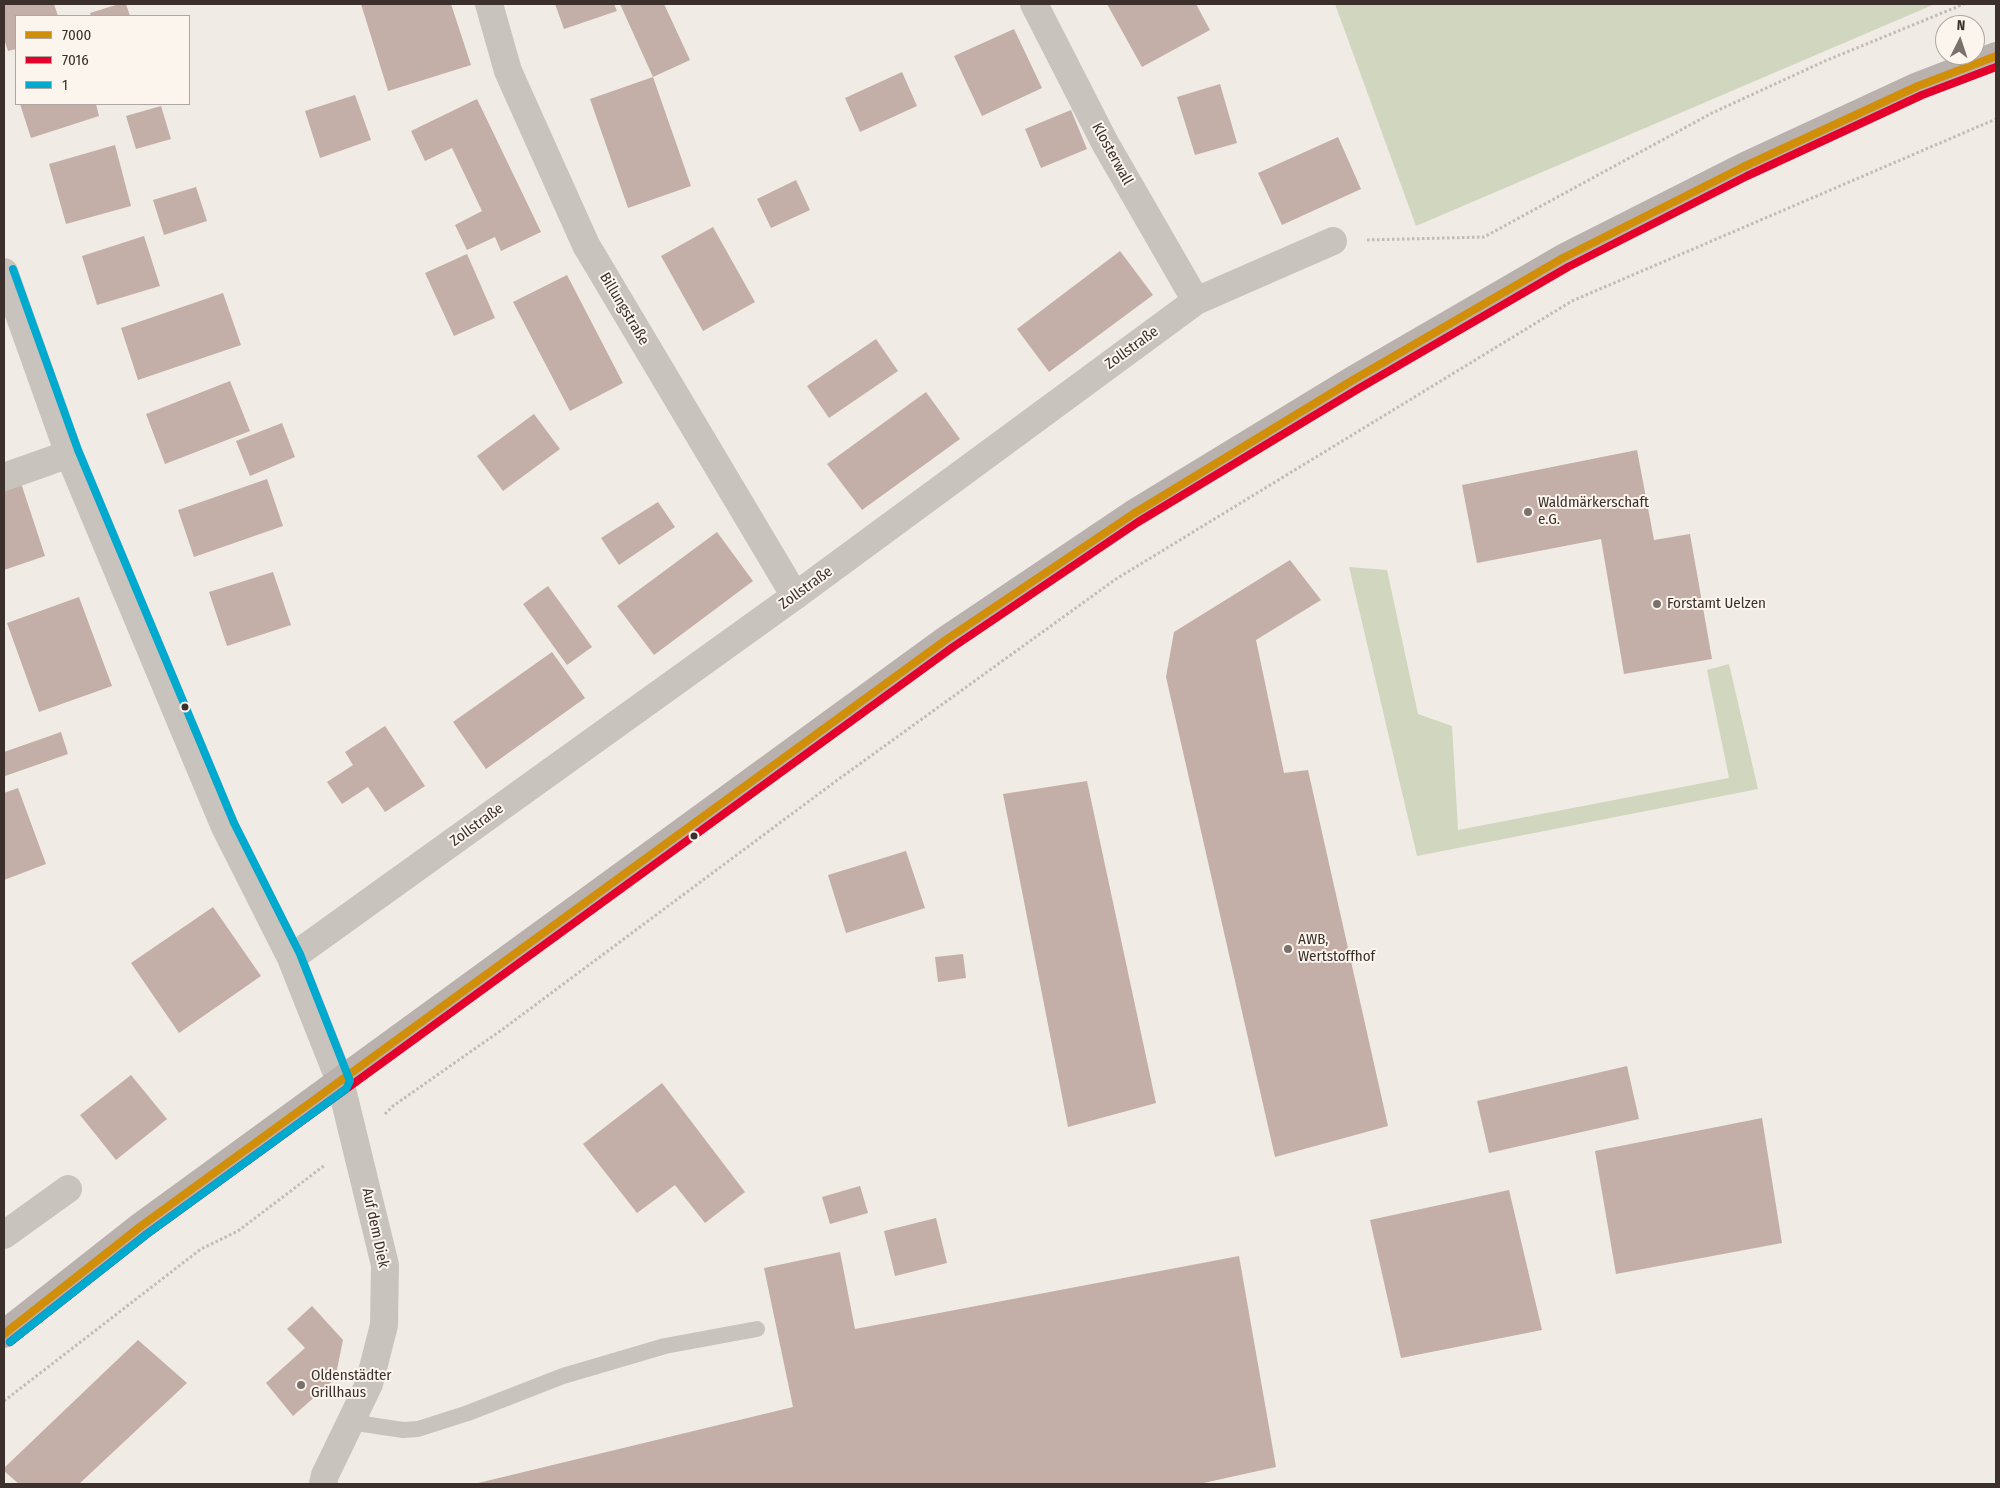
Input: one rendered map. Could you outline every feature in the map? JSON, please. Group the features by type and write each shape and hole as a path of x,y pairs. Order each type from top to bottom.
{"main road":[{"path":"4,1334 141,1226 947,639 1133,514 1352,380 1563,258 1743,167 1918,86 1996,56"}],"street":[{"name":"Billungstraße","path":"489,4 508,71 586,245 795,596"},
{"name":"Klosterwall","path":"1034,4 1106,143 1196,301"},
{"name":"Zollstraße","path":"291,958 795,596 1196,301 1332,241"},
{"name":"Auf dem Diek","path":"4,272 69,454 225,828 291,958 340,1082 385,1265 384,1325 369,1384 325,1475 323,1484"},
{"path":"4,477 69,454"},
{"path":"4,1235 68,1189"}],"lane":[{"path":"350,1422 403,1430 418,1429 468,1414 564,1376 619,1359 666,1346 757,1329"}],"path":[{"path":"1332,241 1484,237 1712,113 1825,61 1964,4"},
{"path":"4,1401 201,1248 238,1231 355,1142 393,1106 511,1023 836,781 1116,580 1572,301 1996,119"}],"green space":[{"path":"1335,4 1935,4 1416,226"},
{"path":"1349,567 1387,570 1418,714 1452,726 1458,830 1729,778 1707,670 1729,664 1758,789 1417,856"}],"building":[{"path":"4,4 54,4 58,15 15,15 15,49 8,51 4,39"},
{"path":"119,4 126,4 130,15 91,15 90,13"},
{"path":"361,4 451,4 471,65 388,91"},
{"path":"555,4 614,4 617,11 564,29"},
{"path":"620,4 664,4 690,60 653,77"},
{"path":"1107,4 1196,4 1210,30 1142,67"},
{"path":"1014,29 1042,88 982,116 954,56"},
{"path":"902,72 917,106 860,132 845,98"},
{"path":"653,77 691,186 628,208 590,99"},
{"path":"1220,84 1237,143 1195,155 1177,97"},
{"path":"355,95 371,140 320,158 305,111"},
{"path":"477,99 541,232 501,251 495,237 467,250 455,225 482,211 452,148 425,161 411,131"},
{"path":"20,105 96,105 99,116 31,138"},
{"path":"161,106 171,139 136,149 126,116"},
{"path":"1071,110 1087,149 1041,168 1025,129"},
{"path":"1338,137 1361,189 1282,225 1258,173"},
{"path":"115,145 131,206 66,224 49,164"},
{"path":"796,180 810,210 771,228 757,199"},
{"path":"196,187 207,221 164,235 153,200"},
{"path":"713,227 755,302 703,331 661,256"},
{"path":"144,236 160,286 97,305 82,256"},
{"path":"1120,251 1153,295 1049,372 1017,329"},
{"path":"467,254 495,318 454,336 425,273"},
{"path":"567,275 623,383 570,411 513,302"},
{"path":"223,293 241,345 138,380 121,328"},
{"path":"876,339 898,371 829,418 807,386"},
{"path":"230,381 250,431 165,464 146,414"},
{"path":"926,392 960,439 862,510 827,464"},
{"path":"534,414 560,449 503,491 477,456"},
{"path":"282,423 295,457 250,476 236,441"},
{"path":"1637,450 1654,540 1690,534 1712,659 1624,674 1601,539 1477,563 1462,485"},
{"path":"267,479 283,526 194,557 178,510"},
{"path":"21,483 45,556 4,570 4,489"},
{"path":"658,502 675,527 619,565 601,538"},
{"path":"717,532 753,581 654,655 617,606"},
{"name":"AWB, Wertstoffhof","path":"1290,560 1321,600 1256,640 1284,773 1308,770 1388,1126 1275,1157 1166,677 1174,632"},
{"path":"273,572 291,625 227,646 209,592"},
{"path":"548,586 592,647 567,665 523,604"},
{"path":"79,597 112,686 39,712 7,623"},
{"path":"552,652 585,698 486,769 453,722"},
{"path":"385,726 425,786 385,812 368,787 342,804 327,782 353,765 345,752"},
{"path":"61,732 68,754 5,776 4,752"},
{"path":"1087,781 1156,1103 1068,1127 1003,794"},
{"path":"18,788 46,864 4,880 4,793"},
{"path":"906,851 925,908 846,933 828,875"},
{"path":"213,907 261,976 179,1033 131,963"},
{"path":"963,954 966,978 938,982 935,957"},
{"path":"1627,1066 1639,1119 1489,1153 1477,1101"},
{"path":"131,1075 167,1119 116,1160 80,1115"},
{"path":"662,1083 745,1192 705,1223 675,1185 637,1213 583,1144"},
{"path":"1762,1118 1782,1243 1616,1274 1595,1151"},
{"path":"860,1186 868,1213 830,1224 822,1197"},
{"path":"1509,1190 1542,1330 1401,1358 1370,1220"},
{"path":"936,1218 947,1263 895,1276 884,1231"},
{"path":"840,1252 855,1329 1239,1256 1276,1467 1199,1484 474,1484 793,1407 764,1268"},
{"path":"312,1306 343,1340 335,1379 293,1416 266,1383 305,1348 287,1329"},
{"path":"138,1340 187,1383 79,1484 19,1484 4,1471 4,1468"}],"transit line":[{"name":"7000","path":"4,1334 141,1226 947,639 1133,514 1353,380 1563,258 1743,167 1918,86 1996,56"},
{"name":"7016","path":"10,1342 147,1234 953,647 1138,522 1358,389 1568,267 1747,176 1922,95 1996,67"},
{"name":"1","path":"10,1342 147,1234 346,1089 350,1081 300,954 234,823 78,450 13,269"}],"place":[{"name":"Waldmärkerschaft e.G.","path":"1528,512"},
{"name":"Forstamt Uelzen","path":"1657,604"},
{"name":"AWB, Wertstoffhof","path":"1288,949"},
{"name":"Oldenstädter Grillhaus","path":"301,1385"}]}
